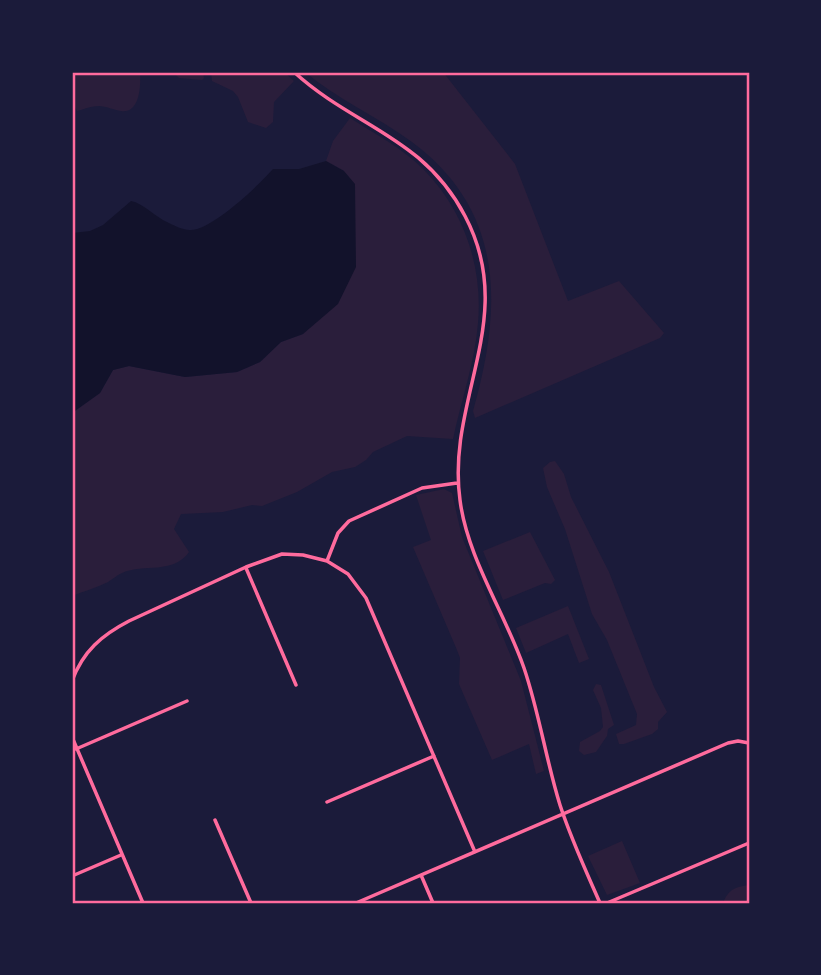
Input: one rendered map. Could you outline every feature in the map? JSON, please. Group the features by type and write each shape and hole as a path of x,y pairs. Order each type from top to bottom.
{"street":[{"path":"294,72 317,91 404,145 424,161 453,194 475,237 485,279 485,327 462,430 458,483 461,506 469,536 525,671 563,814 600,903"},
{"path":"327,561 338,533 349,521 422,488 458,483"},
{"path":"72,681 73,674 88,650 111,630 246,567 282,554 303,555 327,561 348,574 366,598 475,852"},
{"path":"246,567 296,685"},
{"path":"76,749 187,701"},
{"path":"72,737 143,903"},
{"path":"356,903 728,743 749,743"},
{"path":"327,802 434,756"},
{"path":"215,820 251,903"},
{"path":"607,903 749,843"},
{"path":"72,876 121,855"},
{"path":"421,875 433,903"}],"shaded area":[{"path":"72,72 140,72 136,103 127,111 99,106 77,111 72,102"},
{"path":"173,72 203,72 204,78 179,78"},
{"path":"211,72 284,72 294,81 274,102 273,122 266,128 248,122 238,97 233,91 212,81"},
{"path":"305,72 443,72 515,164 568,301 619,281 664,333 660,338 475,418 473,411 489,336 491,300 489,264 480,231 465,199 443,169 412,142 330,91"},
{"path":"350,118 399,149 425,171 450,204 468,241 477,281 478,323 471,367 453,439 407,436 373,452 355,467 332,472 297,492 262,506 252,505 223,512 181,514 174,529 189,552 182,559 167,566 122,573 104,584 72,596 72,413 100,393 113,370 129,366 185,377 237,372 260,362 281,342 303,334 344,171 326,161 333,141"},
{"path":"326,161 344,171 355,184 356,267 338,304 303,334 281,342 260,362 237,372 185,377 129,366 113,370 100,393 72,413 72,233 90,231 103,225 131,201 179,228 199,228 234,206 273,169 299,169"},
{"path":"555,461 564,474 571,497 609,572 654,687 667,712 658,722 658,729 652,734 624,744 619,744 616,734 636,725 637,714 607,640 592,614 565,529 547,487 543,468"},
{"path":"444,489 452,493 462,537 521,681 544,771 536,774 529,744 492,760 459,684 460,658 413,547 431,540 416,495"},
{"path":"530,532 555,580 551,584 545,583 503,600 483,551"},
{"path":"568,606 589,659 579,663 568,634 526,653 516,628"},
{"path":"596,684 601,685 614,725 608,729 607,736 596,752 584,755 579,751 580,742 603,727 601,708 593,690"},
{"path":"622,841 640,883 607,895 588,856"},
{"path":"749,885 749,903 723,903 733,890"}]}
